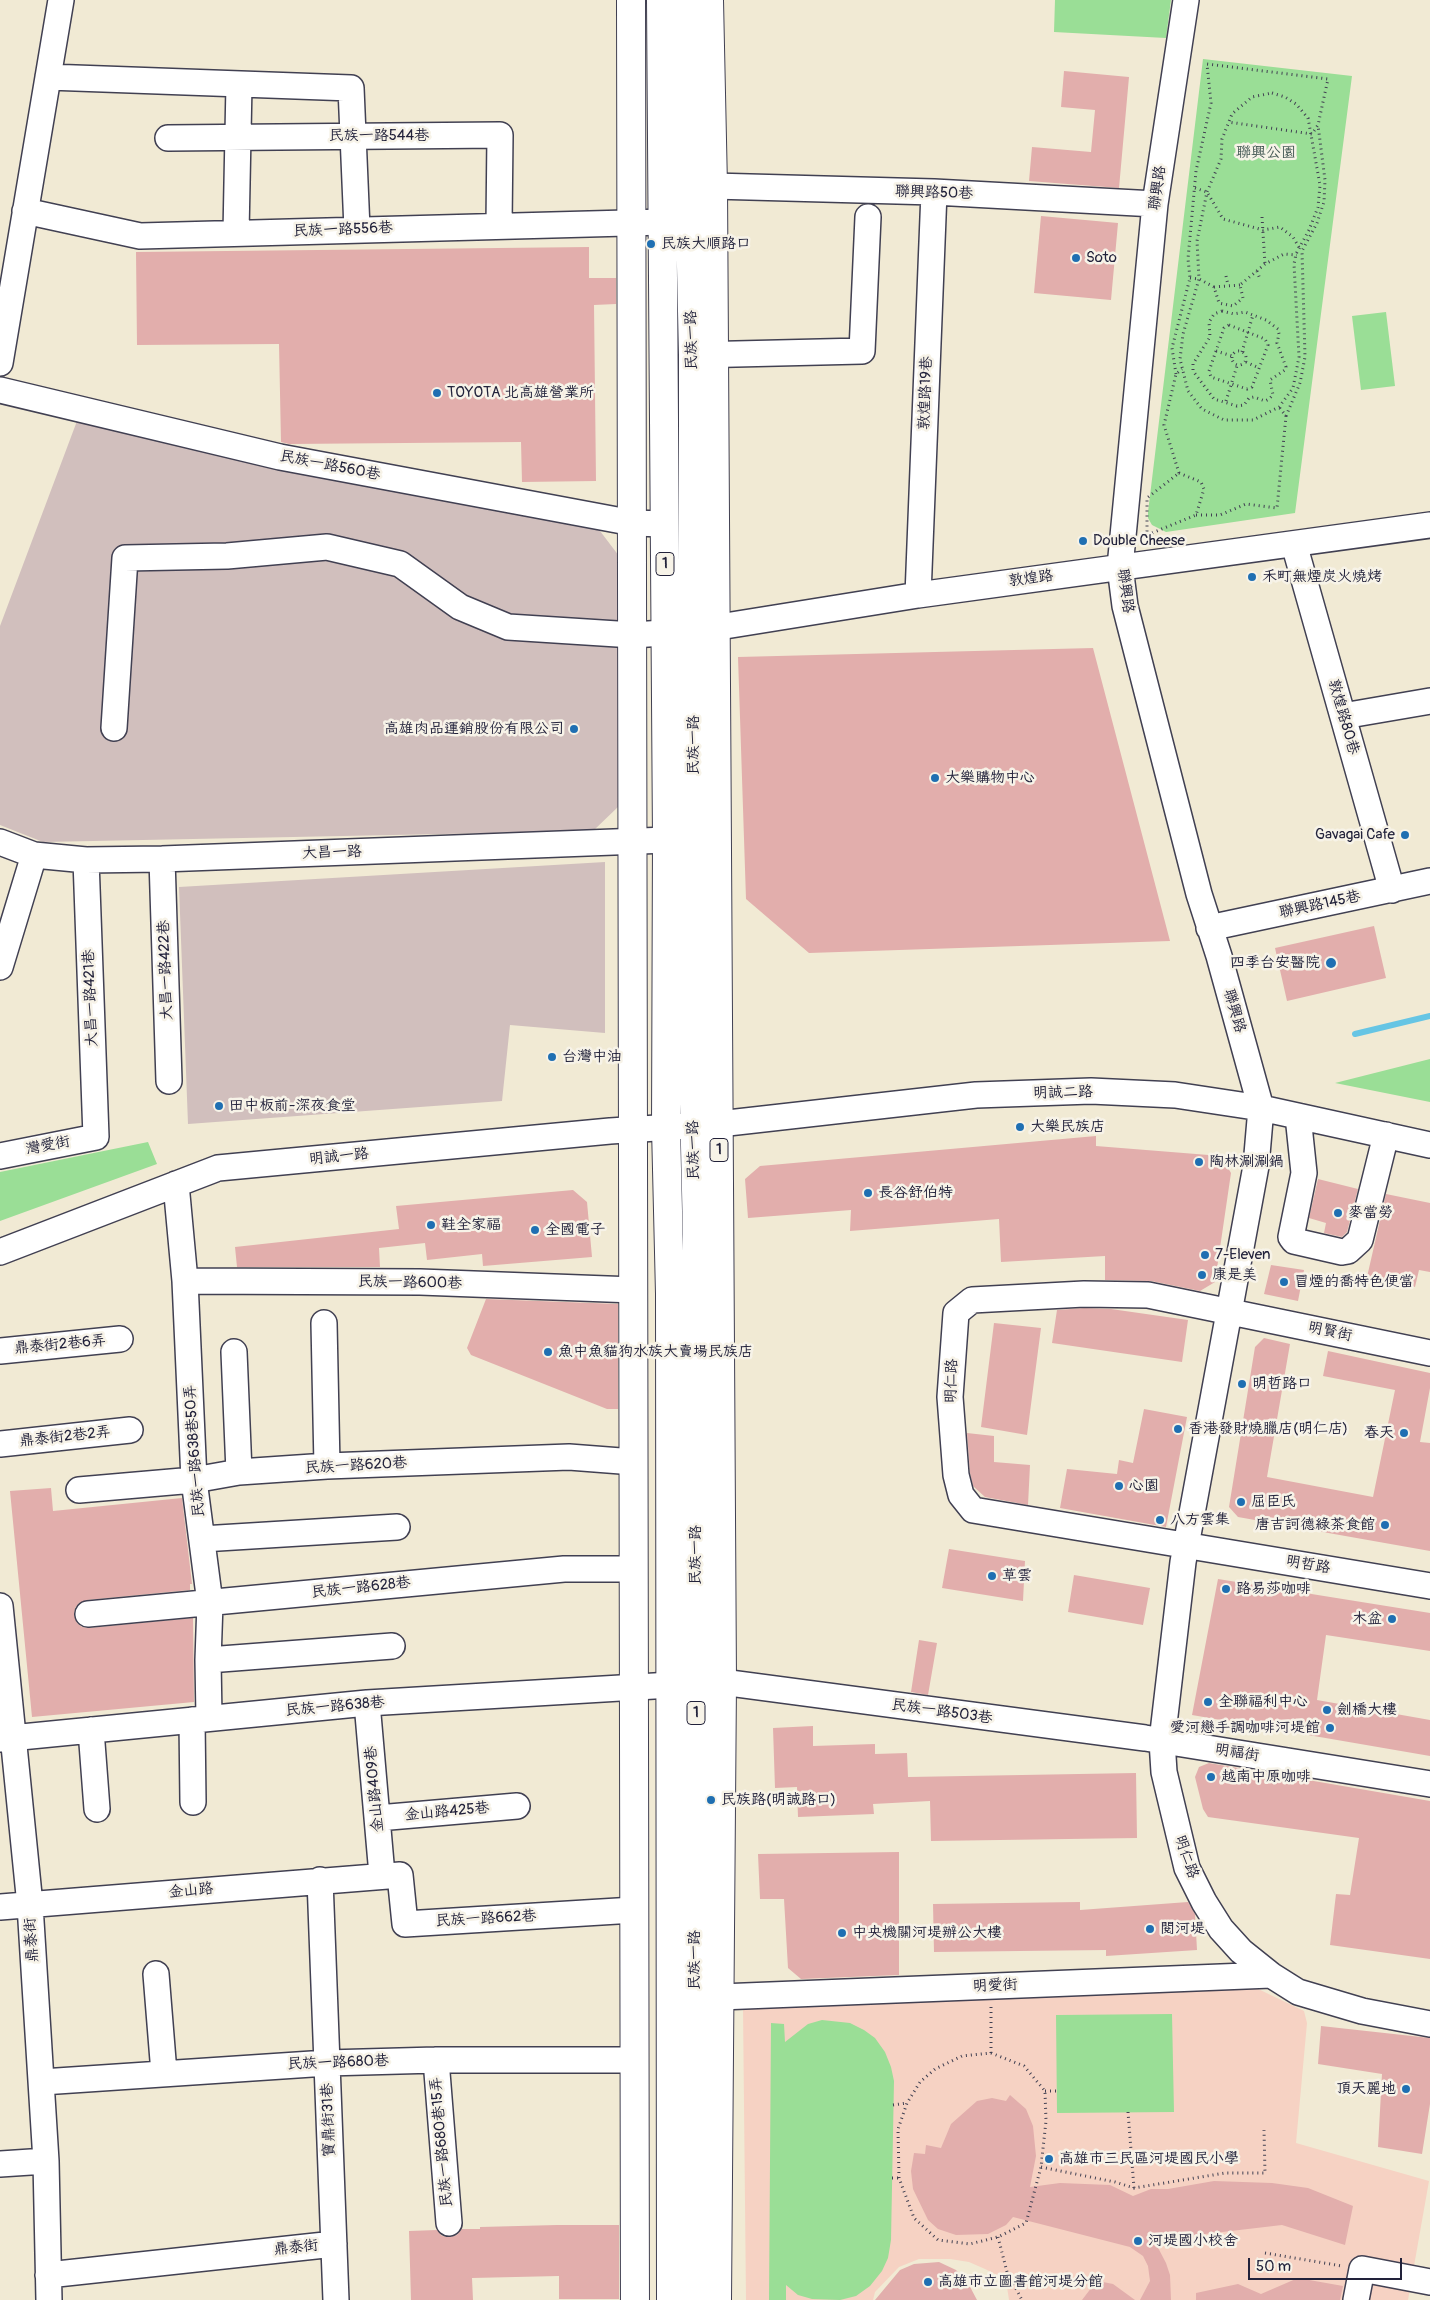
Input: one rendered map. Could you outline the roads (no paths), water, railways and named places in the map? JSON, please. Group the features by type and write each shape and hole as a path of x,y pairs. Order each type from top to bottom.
{"main road":[{"path":"631,0 633,221 635,2300"},
{"name":"民族一路","path":"660,0 664,222 667,840 666,1128 670,1276 671,2300"},
{"name":"民族一路","path":"685,0 703,355 706,1125 697,1234 722,1682 717,2300"},
{"name":"民族一路","path":"703,355 713,186 709,0"},
{"path":"634,1450 670,1437"},
{"name":"民族一路","path":"694,2300 708,1443"}],"street":[{"path":"0,363 61,0"},
{"name":"聯興路","path":"1186,0 1155,204 1120,567 1125,606 1209,928 1219,956 1261,1108"},
{"path":"48,77 351,88 357,229"},
{"path":"236,233 239,84"},
{"name":"民族一路544巷","path":"168,138 500,135 499,225"},
{"name":"聯興路50巷","path":"713,186 934,192 1155,204"},
{"name":"敦煌路19巷","path":"918,595 934,192"},
{"name":"民族一路556巷","path":"25,211 140,236 633,221 664,222"},
{"path":"703,355 862,351 868,217"},
{"name":"民族一路560巷","path":"0,390 280,457 633,523 664,524"},
{"name":"敦煌路","path":"114,728 126,558 227,556 327,547 400,564 460,607 508,627 633,635 705,629 918,595 1430,525"},
{"name":"敦煌路80巷","path":"1294,544 1392,890"},
{"path":"1343,716 1430,701"},
{"name":"大昌一路","path":"0,842 34,855 86,860 162,859 667,840"},
{"path":"0,967 34,855"},
{"name":"大昌一路422巷","path":"162,859 169,1081"},
{"name":"大昌一路421巷","path":"86,860 96,1137"},
{"name":"聯興路145巷","path":"1209,928 1430,881"},
{"name":"明誠二路","path":"706,1125 976,1096 1091,1091 1175,1096 1261,1108 1430,1144"},
{"name":"明仁路","path":"1261,1108 1256,1166 1185,1544 1162,1741 1164,1772 1187,1868 1204,1902 1221,1929 1242,1952 1271,1975 1298,1992 1328,2002 1430,2024"},
{"path":"1298,1116 1304,1173 1291,1237 1294,1241 1342,1252 1348,1251 1360,1240 1386,1135"},
{"name":"明誠一路","path":"0,1252 218,1168 706,1125"},
{"name":"灣愛街","path":"0,1156 96,1137"},
{"name":"民族一路638巷50弄","path":"176,1184 185,1281 194,1480 210,1603 208,1660 200,1719 193,1802"},
{"name":"民族一路600巷","path":"185,1281 420,1282 634,1290"},
{"name":"明仁路","path":"1185,1544 973,1510 961,1495 956,1474 950,1397 956,1313 972,1300 1084,1294 1148,1294 1230,1310"},
{"name":"明賢街","path":"1230,1310 1430,1353"},
{"path":"324,1323 327,1466"},
{"name":"鼎泰街2巷6弄","path":"0,1351 120,1339"},
{"path":"234,1352 239,1472"},
{"name":"鼎泰街2巷2弄","path":"0,1444 130,1430"},
{"name":"民族一路620巷","path":"79,1490 194,1480 239,1472 327,1466 569,1457 634,1450"},
{"path":"202,1539 397,1527"},
{"name":"明哲路","path":"1185,1544 1430,1586"},
{"name":"民族一路628巷","path":"88,1614 564,1569 634,1569"},
{"name":"鼎泰街","path":"0,1606 7,1738 30,1905 46,2161 49,2300"},
{"path":"208,1660 392,1646"},
{"name":"民族一路503巷","path":"722,1682 1162,1741"},
{"name":"民族一路638巷","path":"7,1738 367,1703 671,1684"},
{"name":"金山路409巷","path":"367,1703 382,1875"},
{"path":"91,1730 97,1809"},
{"name":"明福街","path":"1162,1741 1430,1784"},
{"name":"金山路425巷","path":"378,1818 517,1806"},
{"name":"民族一路662巷","path":"382,1875 400,1875 405,1924 634,1910"},
{"name":"金山路","path":"0,1907 382,1875"},
{"name":"寶鼎街31巷","path":"320,1880 336,2300"},
{"path":"156,1974 164,2073"},
{"name":"明愛街","path":"720,1997 1271,1975"},
{"name":"民族一路680巷","path":"42,2082 327,2063 436,2060 634,2060"},
{"name":"民族一路680巷15弄","path":"436,2060 449,2223"},
{"path":"0,2164 46,2161"},
{"name":"鼎泰街","path":"48,2275 334,2244"},
{"path":"1356,2300 1362,2269 1430,2282"}],"waterway":[{"path":"1355,1034 1430,1016"}],"place":[{"name":"民族大順路口","path":"651,244"},
{"name":"Soto","path":"1076,258"},
{"name":"TOYOTA 北高雄營業所","path":"437,393"},
{"name":"Double Cheese","path":"1083,541"},
{"name":"禾町無煙炭火燒烤","path":"1252,577"},
{"name":"高雄肉品運銷股份有限公司","path":"574,729"},
{"name":"大樂購物中心","path":"935,778"},
{"name":"Gavagai Cafe","path":"1405,835"},
{"name":"四季台安醫院","path":"1331,963"},
{"name":"台灣中油","path":"552,1057"},
{"name":"田中板前-深夜食堂","path":"219,1106"},
{"name":"大樂民族店","path":"1020,1127"},
{"name":"陶林涮涮鍋","path":"1199,1162"},
{"name":"長谷舒伯特","path":"868,1193"},
{"name":"麥當勞","path":"1338,1213"},
{"name":"鞋全家福","path":"431,1225"},
{"name":"全國電子","path":"535,1230"},
{"name":"7-Eleven","path":"1205,1255"},
{"name":"康是美","path":"1202,1275"},
{"name":"冒煙的喬特色便當","path":"1284,1282"},
{"name":"魚中魚貓狗水族大賣場民族店","path":"548,1352"},
{"name":"明哲路口","path":"1242,1384"},
{"name":"香港發財燒臘店(明仁店)","path":"1178,1429"},
{"name":"春天","path":"1404,1433"},
{"name":"心園","path":"1119,1486"},
{"name":"屈臣氏","path":"1241,1502"},
{"name":"八方雲集","path":"1160,1520"},
{"name":"唐吉訶德綠茶食館","path":"1385,1525"},
{"name":"草雲","path":"992,1576"},
{"name":"路易莎咖啡","path":"1226,1589"},
{"name":"木盆","path":"1392,1619"},
{"name":"全聯福利中心","path":"1208,1702"},
{"name":"劍橋大樓","path":"1327,1710"},
{"name":"愛河戀手調咖啡河堤館","path":"1330,1728"},
{"name":"越南中原咖啡","path":"1211,1777"},
{"name":"民族路(明誠路口)","path":"711,1800"},
{"name":"閱河堤","path":"1150,1929"},
{"name":"中央機關河堤辦公大樓","path":"842,1933"},
{"name":"頂天麗地","path":"1406,2089"},
{"name":"高雄市三民區河堤國民小學","path":"1049,2159"},
{"name":"河堤國小校舍","path":"1138,2241"},
{"name":"高雄市立圖書館河堤分館","path":"928,2282"}],"park label":[{"name":"聯興公園","path":"1266,153"}]}
